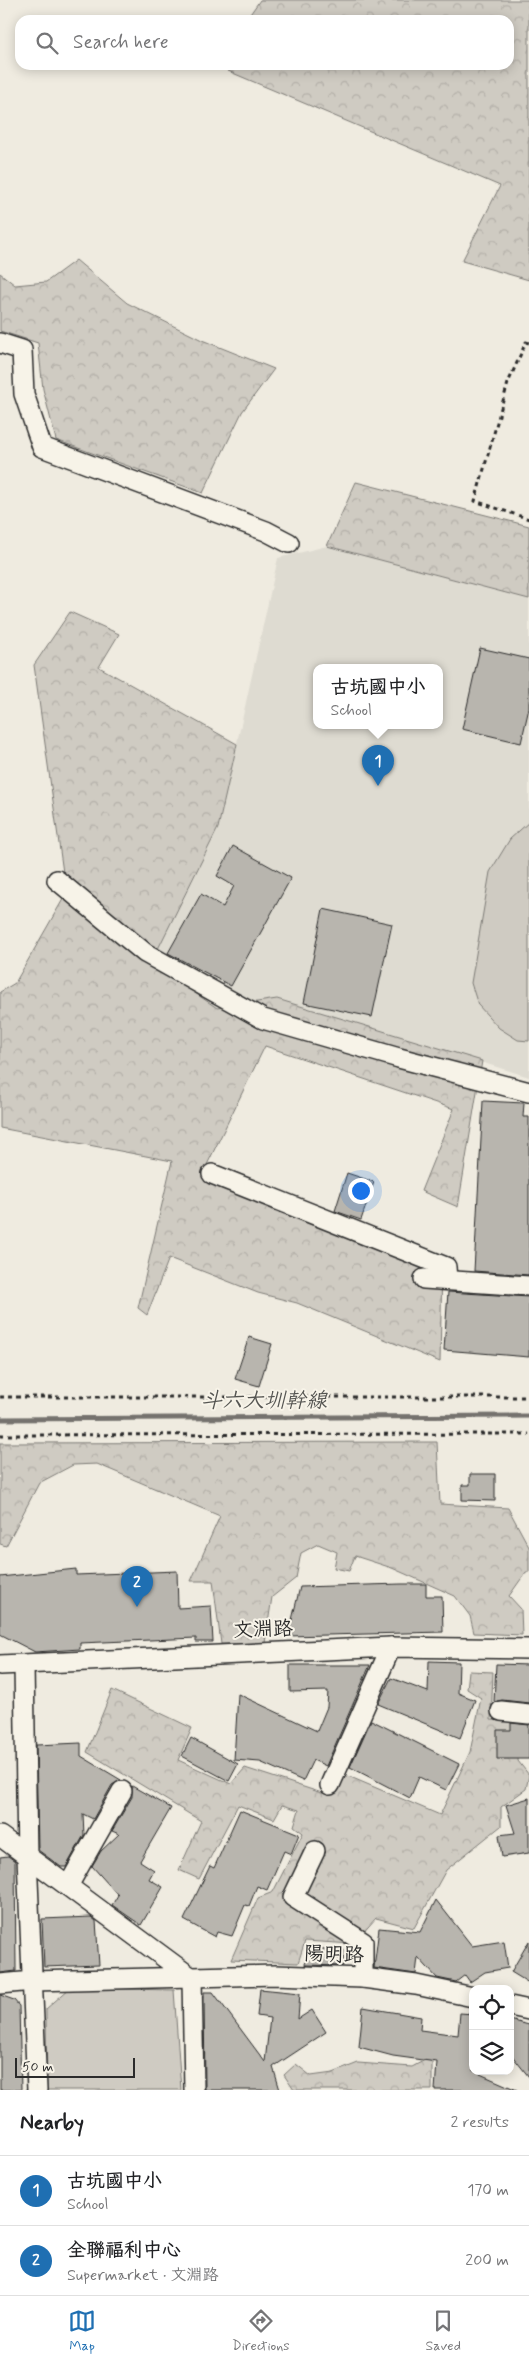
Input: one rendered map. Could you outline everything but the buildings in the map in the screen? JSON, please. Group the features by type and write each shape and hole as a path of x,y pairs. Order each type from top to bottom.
{"street":[{"path":"0,343 22,350 24,394 42,447 266,531 289,543"},
{"path":"57,880 145,953 263,1019 398,1058 529,1092"},
{"path":"212,1174 446,1267 448,1280"},
{"path":"424,1279 529,1286"},
{"path":"330,1785 391,1647"},
{"name":"文淵路","path":"0,1665 391,1647 529,1649"},
{"path":"24,1664 27,1857 37,2090"},
{"path":"501,1711 529,1714"},
{"path":"68,1886 122,1791"},
{"path":"0,1836 192,1978 194,2090"},
{"path":"315,1851 293,1897 363,1942 363,1978"},
{"name":"陽明路","path":"0,1984 32,1981 275,1975 363,1978 416,1984 469,1996"},
{"path":"514,2007 529,2010"}],"path":[{"path":"529,343 526,342 508,383 475,501 529,519"},
{"path":"0,1397 529,1397"},
{"path":"0,1435 529,1434"}],"shaded area":[{"path":"327,546 529,599 529,1077 278,999 217,1008 151,963 218,828 278,558"}],"green space":[{"path":"260,0 529,0 529,280 462,261 500,186 228,71 514,70 514,15 250,15"},
{"path":"76,260 127,303 202,340 274,369 242,412 203,493 56,440 43,389 38,343 0,331 0,273 15,285 46,282"},
{"path":"356,482 529,526 529,599 327,546"},
{"path":"70,612 119,634 99,667 237,744 218,828 151,963 217,1008 277,999 482,1061 458,1207 421,1191 454,1109 265,1046 203,1173 442,1266 440,1362 297,1303 258,1293 169,1258 147,1315 138,1308 172,1161 0,1128 0,992 15,983 66,894 34,665"},
{"path":"529,822 529,1041 518,1040 499,1028 478,1005 471,983 490,872 510,839"},
{"path":"437,1442 440,1504 508,1508 529,1547 529,1572 526,1572 509,1596 521,1609 522,1635 474,1633 470,1616 455,1596 392,1568 355,1556 349,1571 334,1568 337,1552 318,1544 301,1553 296,1578 272,1597 265,1643 221,1644 213,1581 191,1581 220,1516 97,1464 73,1465 39,1483 6,1546 0,1544 0,1443"},
{"path":"469,1671 493,1672 491,1720 521,1721 518,1761 529,1775 526,1789 501,1807 501,1826 446,1870 414,1928 376,1918 353,1944 305,1941 298,1963 231,1960 258,1898 273,1892 303,1833 294,1826 299,1810 282,1805 274,1819 238,1805 199,1879 179,1870 201,1821 87,1752 112,1690 192,1728 178,1760 231,1784 245,1768 325,1794 348,1776 440,1815 470,1752 481,1698 467,1689"},
{"path":"70,1988 174,1990 181,2090 47,2090 46,2009"},
{"path":"425,2060 432,2061 432,2090 294,2090 284,2075 296,2064 311,2076 333,2073 358,2063 412,2067"}],"waterway":[{"name":"斗六大圳幹線","path":"0,1419 529,1416"}],"place":[{"name":"古坑國中小","path":"378,786"},
{"name":"全聯福利中心","path":"137,1607"}]}
